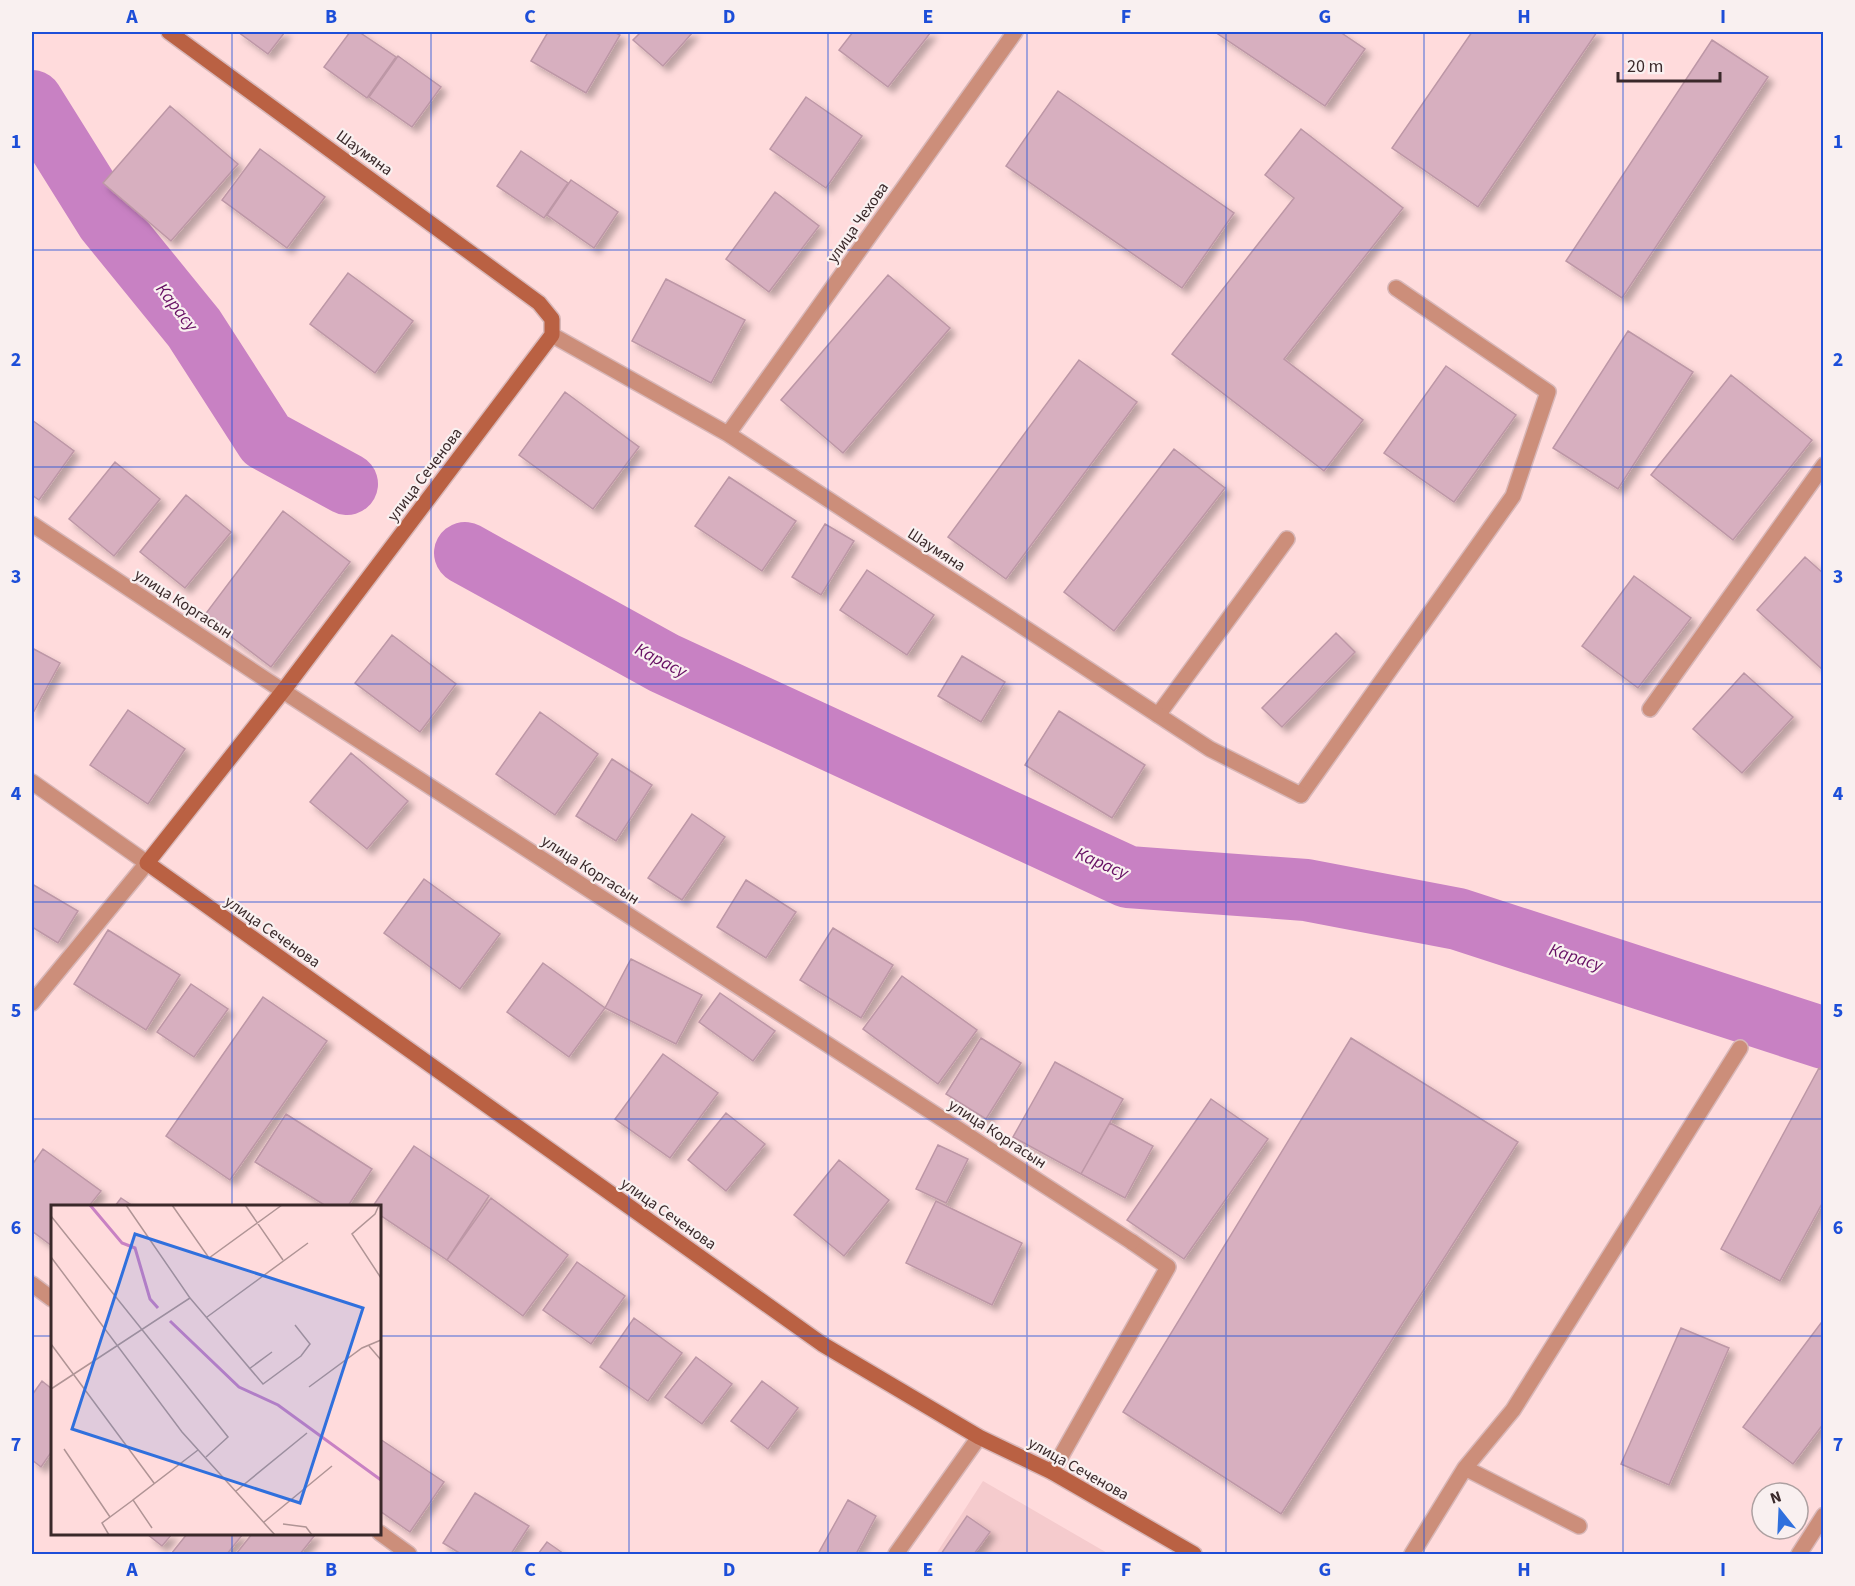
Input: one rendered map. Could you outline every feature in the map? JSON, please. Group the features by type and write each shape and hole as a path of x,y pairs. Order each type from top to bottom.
{"street":[{"name":"Шаумяна","path":"169,32 539,303 552,319 552,335 728,434 1210,749 1301,795 1513,496 1548,392 1396,288"},
{"name":"улица Чехова","path":"728,434 1015,32"},
{"name":"улица Сеченова","path":"147,863 284,691 552,335"},
{"path":"1650,709 1824,465"},
{"name":"улица Коргасын","path":"32,524 284,691 1132,1242 1168,1268 1052,1472"},
{"path":"1158,716 1287,539"},
{"name":"улица Сеченова","path":"32,782 822,1344 980,1437 1052,1472 1194,1554"},
{"path":"32,1003 147,863"},
{"path":"1412,1554 1465,1468 1513,1410 1740,1048"},
{"path":"32,1284 51,1298"},
{"path":"896,1554 980,1437"},
{"path":"1465,1468 1579,1526"},
{"path":"1799,1554 1824,1515"},
{"path":"381,1534 409,1554"}],"shaded area":[{"path":"983,1481 1109,1554 936,1554"}],"building":[{"path":"238,32 285,32 268,54"},
{"path":"350,32 359,32 396,57 367,98 324,67"},
{"path":"548,32 614,32 620,35 586,93 531,61"},
{"path":"641,32 693,32 663,66 633,40"},
{"path":"853,32 931,32 888,87 839,50"},
{"path":"1215,32 1340,32 1365,49 1325,106"},
{"path":"1472,32 1597,32 1478,207 1392,148"},
{"path":"1712,40 1768,77 1622,298 1566,261"},
{"path":"398,56 441,87 412,127 369,97"},
{"path":"1058,91 1234,213 1182,288 1006,166"},
{"path":"806,97 862,136 826,188 770,149"},
{"path":"170,106 238,164 171,241 103,183"},
{"path":"1301,129 1403,208 1284,359 1363,420 1324,471 1172,354 1294,198 1265,175"},
{"path":"260,149 325,197 287,248 222,200"},
{"path":"521,151 568,183 544,218 497,186"},
{"path":"571,180 618,212 594,248 547,215"},
{"path":"775,192 819,226 769,292 726,259"},
{"path":"348,273 413,321 375,373 310,324"},
{"path":"888,275 950,328 843,453 781,400"},
{"path":"666,279 745,320 711,383 632,341"},
{"path":"1628,331 1693,372 1618,489 1553,448"},
{"path":"1079,360 1137,402 1006,579 948,537"},
{"path":"1446,366 1516,415 1454,502 1384,453"},
{"path":"1731,375 1812,440 1733,540 1651,475"},
{"path":"565,392 639,447 593,509 519,455"},
{"path":"32,420 74,451 39,500 32,495"},
{"path":"1174,449 1225,488 1114,631 1064,592"},
{"path":"115,462 160,499 114,556 69,519"},
{"path":"729,477 796,521 762,571 695,526"},
{"path":"186,495 231,532 185,588 140,552"},
{"path":"283,511 350,562 271,667 204,616"},
{"path":"825,524 854,541 821,595 792,577"},
{"path":"1805,557 1824,574 1823,670 1757,610"},
{"path":"867,570 934,615 907,655 840,610"},
{"path":"1634,576 1691,618 1638,688 1582,646"},
{"path":"1336,633 1355,652 1282,727 1262,708"},
{"path":"392,635 456,684 420,732 355,683"},
{"path":"32,648 60,663 32,715"},
{"path":"962,656 1005,682 981,722 938,696"},
{"path":"1744,673 1793,717 1742,773 1693,729"},
{"path":"128,710 185,749 148,804 90,765"},
{"path":"1059,711 1145,765 1112,818 1025,765"},
{"path":"540,712 598,754 555,815 496,774"},
{"path":"351,753 408,801 367,849 310,802"},
{"path":"612,759 652,785 616,841 576,816"},
{"path":"692,814 725,837 682,900 648,878"},
{"path":"424,879 500,934 460,989 384,933"},
{"path":"746,880 796,912 766,958 717,927"},
{"path":"32,884 78,911 58,943 32,927"},
{"path":"833,928 893,965 861,1018 800,980"},
{"path":"108,930 180,975 146,1030 74,984"},
{"path":"631,959 702,995 676,1044 605,1008"},
{"path":"543,963 605,1008 569,1057 507,1012"},
{"path":"902,976 977,1030 938,1084 863,1029"},
{"path":"191,984 228,1009 194,1057 157,1032"},
{"path":"720,993 775,1031 753,1061 699,1022"},
{"path":"263,997 327,1041 230,1180 166,1136"},
{"path":"981,1038 1021,1063 986,1119 946,1094"},
{"path":"1351,1038 1518,1142 1281,1514 1123,1412"},
{"path":"663,1054 718,1093 670,1158 615,1119"},
{"path":"1055,1062 1123,1099 1081,1174 1013,1137"},
{"path":"1819,1068 1824,1071 1824,1200 1780,1281 1721,1249"},
{"path":"1211,1099 1268,1139 1184,1259 1127,1220"},
{"path":"726,1113 765,1144 726,1191 688,1160"},
{"path":"286,1114 372,1169 349,1205 324,1205 255,1162"},
{"path":"1110,1123 1153,1146 1125,1198 1081,1174"},
{"path":"938,1145 968,1159 946,1203 916,1189"},
{"path":"414,1146 489,1196 447,1260 381,1216 381,1205 374,1205"},
{"path":"43,1149 101,1191 90,1205 51,1205 51,1245 32,1231 32,1165"},
{"path":"839,1160 889,1200 844,1256 794,1215"},
{"path":"121,1198 132,1205 116,1205"},
{"path":"491,1198 568,1255 523,1316 447,1260"},
{"path":"936,1201 1022,1243 992,1305 906,1263"},
{"path":"577,1262 625,1296 591,1344 543,1310"},
{"path":"634,1318 682,1353 648,1401 600,1367"},
{"path":"1824,1319 1824,1423 1793,1464 1743,1427"},
{"path":"1681,1328 1729,1348 1669,1485 1621,1464"},
{"path":"696,1357 732,1384 702,1424 665,1397"},
{"path":"42,1381 51,1388 51,1452 41,1467 32,1460 32,1395"},
{"path":"762,1381 798,1408 768,1449 731,1421"},
{"path":"381,1440 444,1482 410,1532 381,1512"},
{"path":"475,1493 529,1526 511,1554 461,1554 443,1543"},
{"path":"848,1500 876,1516 856,1554 818,1554"},
{"path":"967,1516 990,1532 974,1554 941,1554"},
{"path":"148,1535 171,1535 162,1546"},
{"path":"186,1535 242,1535 227,1554 171,1554"},
{"path":"251,1535 315,1535 300,1554 236,1554"},
{"path":"547,1542 564,1554 538,1554"}],"waterway":[{"name":"Карасу","path":"32,101 107,221 194,328 266,440 347,484"},
{"name":"Карасу","path":"465,553 664,663 1128,877 1306,890 1458,919 1824,1038"}]}
